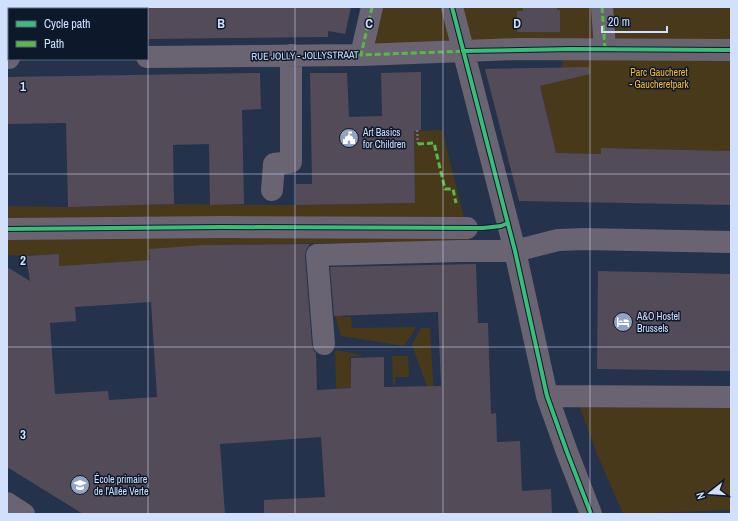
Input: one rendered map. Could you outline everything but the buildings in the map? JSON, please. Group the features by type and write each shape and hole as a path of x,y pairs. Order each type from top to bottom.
{"street":[{"path":"362,55 372,7"},
{"path":"452,7 515,251 547,396 567,452 592,514"},
{"path":"602,7 605,49"},
{"name":"RUE JOLLY - JOLLYSTRAAT","path":"148,57 362,55 526,49 731,50"},
{"path":"272,190 274,164 291,162 291,55"},
{"path":"7,228 466,228"},
{"path":"324,344 317,255 515,251 558,240 584,239 731,242"},
{"path":"547,396 731,397"}],"path":[{"path":"417,130 418,144"}],"green space":[{"name":"Parc Gaucheret - Gaucheretpark","path":"379,7 731,7 731,151 601,148 601,154 556,153 540,86 562,81 563,47 375,49"},
{"path":"442,130 470,241 207,245 150,260 59,266 59,254 26,256 7,255 7,206 68,207 174,204 296,205 415,203 414,131"},
{"path":"341,266 342,317 351,317 352,328 416,327 404,346 341,336 336,318 335,268"},
{"path":"421,328 430,328 434,397 431,397 412,345"},
{"path":"335,350 362,355 350,357 350,367 363,368 363,387 336,388"},
{"path":"392,356 408,356 409,377 395,377 395,385 393,385"},
{"path":"579,405 731,407 731,510 623,514 597,454"}],"marked path":[{"path":"372,7 361,55 467,51"},
{"path":"602,7 605,49"},
{"path":"418,144 434,143 445,189 453,189 456,203"}],"cycle path":[{"path":"452,7 515,251 547,396 591,514"},
{"path":"463,51 571,49 731,50"},
{"path":"7,229 223,227 483,228 501,226 508,223"}],"place":[{"name":"Art Basics for Children","path":"349,138"},
{"name":"A&O Hostel Brussels","path":"623,322"},
{"name":"École primaire de l'Allée Verte","path":"80,485"}]}
